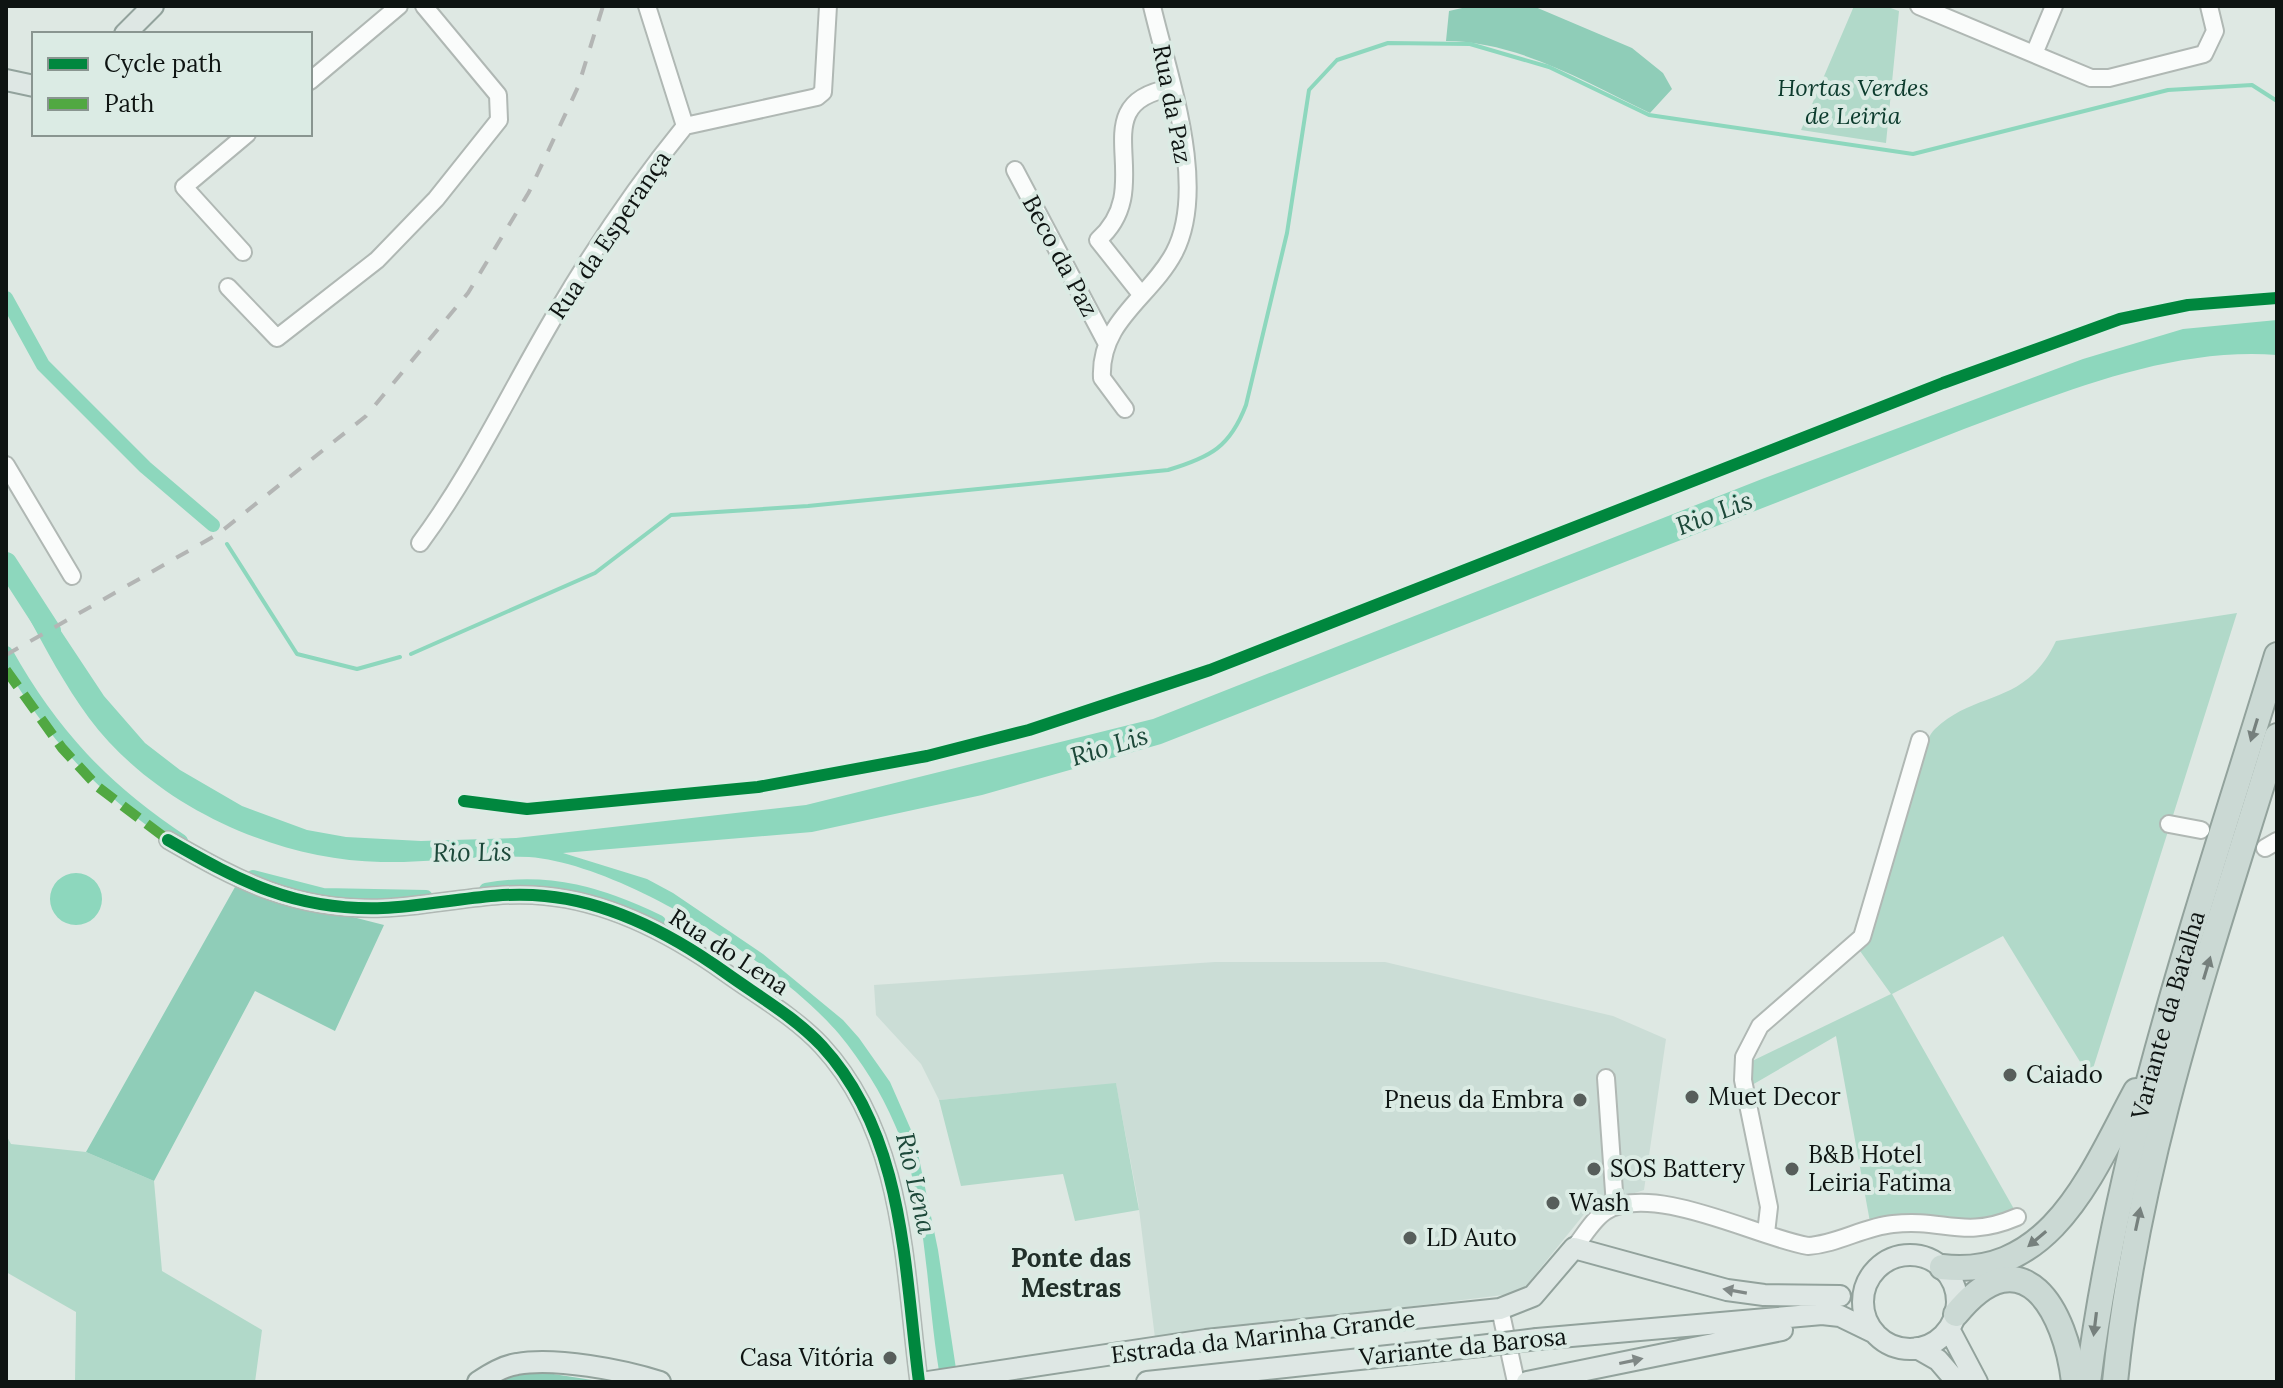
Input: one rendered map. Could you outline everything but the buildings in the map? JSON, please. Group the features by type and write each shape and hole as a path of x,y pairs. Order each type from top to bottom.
{"highway":[{"name":"Variante da Batalha","path":"2088,1382 2110,1234 2154,1057 2277,655"},
{"name":"Variante da Batalha","path":"2115,1382 2124,1296 2160,1129 2277,736"},
{"path":"1942,1267 1988,1267 2013,1256 2046,1232 2080,1194 2097,1168 2154,1057"},
{"path":"1952,1322 1982,1287 2007,1281 2028,1285 2049,1300 2061,1321 2074,1382"}],"main road":[{"path":"127,32 153,6"},
{"path":"6,80 32,86"},
{"path":"1574,1248 1727,1290 1764,1295 1840,1296"},
{"name":"Estrada da Marinha Grande","path":"928,1382 1194,1342 1500,1309 1533,1296 1574,1248"},
{"path":"1957,1382 1938,1360 1917,1348 1887,1343 1875,1333 1864,1312 1865,1288 1871,1277 1896,1257 1920,1256 1942,1267 1956,1288 1952,1322 1977,1382"},
{"name":"Variante da Barosa","path":"1588,1335 1631,1325 1816,1304 1840,1296 1871,1277"},
{"name":"Variante da Barosa","path":"1147,1382 1537,1339 1634,1334 1822,1314 1875,1333"},
{"path":"1527,1382 1824,1322 1854,1323"},
{"path":"1917,1348 1929,1345 1952,1322"},
{"path":"478,1382 507,1366 532,1363 611,1371 660,1382"},
{"path":"670,1382 677,1382"}],"street":[{"path":"312,79 399,6"},
{"path":"228,287 277,338 377,260 436,199 499,120 498,95 424,6"},
{"path":"647,6 685,126"},
{"name":"Rua da Esperança","path":"420,543 458,491 556,313 610,225 685,126 817,97 823,92 828,6"},
{"name":"Rua da Paz","path":"1106,342 1140,293 1173,255 1185,217 1186,165 1152,6"},
{"path":"1919,6 2100,79 2204,54 2215,31 2209,6"},
{"path":"2034,54 2054,6"},
{"path":"1140,293 1098,240 1109,231 1123,203 1123,134 1128,110 1136,99 1149,92 1171,88"},
{"path":"243,252 184,187 245,136"},
{"name":"Beco da Paz","path":"1015,170 1106,342"},
{"path":"1106,342 1102,378 1125,409"},
{"path":"6,465 72,576"},
{"path":"1766,1233 1769,1207 1743,1080 1744,1057 1760,1026 1862,937 1920,740"},
{"path":"2169,824 2201,830"},
{"name":"Rua do Lena","path":"168,840 246,884 335,906 382,908 518,895 566,899 608,910 675,940 792,1020 839,1067 875,1131 897,1206 919,1382"},
{"path":"1606,1078 1615,1206"},
{"path":"1574,1248 1597,1218 1615,1206 1690,1210 1792,1243 1822,1245 1893,1224 1981,1229 2017,1217"},
{"path":"1500,1309 1516,1382"}],"shaded area":[{"path":"1471,6 1533,6 1632,48 1663,73 1672,89 1650,113 1577,77 1525,56 1473,43 1446,41 1449,11"},
{"path":"235,887 384,925 335,1031 255,991 154,1181 86,1152"},
{"path":"1215,962 1385,962 1613,1016 1666,1039 1644,1190 1598,1205 1585,1213 1526,1286 1511,1294 1155,1338 1138,1201 1116,1084 939,1100 921,1064 876,1015 874,985"},
{"path":"534,1371 605,1382 492,1382 503,1375"}],"green space":[{"name":"Hortas Verdes de Leiria","path":"1854,6 1885,6 1899,11 1886,143 1801,130"},
{"path":"2237,613 2090,1078 2003,936 1892,994 2014,1209 1981,1219 1920,1215 1870,1222 1836,1036 1752,1085 1750,1062 1891,994 1860,951 1873,929 1908,791 1926,742 1935,729 1951,716 2000,695 2030,677 2044,662 2056,641"},
{"path":"1116,1083 1139,1210 1075,1221 1063,1174 961,1186 939,1100"},
{"path":"6,1135 11,1144 86,1152 154,1181 162,1271 262,1330 255,1382 75,1382 76,1312 6,1272"}],"water":[{"name":"Rio Lis","path":"2277,320 2277,355 2237,354 2196,358 2157,365 2078,388 1964,429 1161,744 982,795 812,832 563,853 647,879 673,893 763,954 843,1020 859,1038 890,1082 915,1139 938,1250 958,1382 941,1382 920,1218 906,1154 895,1125 863,1066 839,1034 778,978 739,949 652,898 567,864 511,856 399,862 340,859 299,851 219,822 147,777 116,749 72,693 27,614 38,605 45,607 104,696 145,743 180,770 242,806 307,830 346,837 421,841 516,838 806,805 1153,719 1762,479 2083,359 2183,329"},
{"path":"76,873 94,881 102,899 94,917 76,925 58,917 50,899 58,881"}],"waterway":[{"path":"411,654 595,573 671,515 808,506 1168,470 1207,455 1226,441 1246,405 1287,233 1309,90 1337,60 1388,43 1470,44 1549,67 1649,115 1913,154 2168,90 2252,85 2277,101"},
{"path":"6,298 43,365 145,467 213,525"},
{"path":"227,544 297,654 357,669 400,657"},
{"name":"Rio Lis","path":"6,563 50,631"},
{"path":"6,653 42,709 82,758 128,802 181,841"},
{"path":"253,877 323,895 426,897"},
{"path":"486,890 532,886 575,891 659,922"}],"railway":[{"path":"6,655 218,534 366,416 468,293 529,192 578,87 603,6"}],"marked path":[{"path":"6,670 62,748 98,787 168,840"}],"cycle path":[{"path":"464,801 527,809 758,787 927,756 1029,730 1210,670 1943,383 2120,319 2188,305 2277,298"},
{"path":"168,840 245,881 323,905 383,908 504,895 545,896 594,905 640,922 685,946 776,1007 822,1046 849,1082 870,1120 896,1205 919,1382"}],"place":[{"name":"Caiado","path":"2010,1075"},
{"name":"Muet Decor","path":"1692,1097"},
{"name":"Pneus da Embra","path":"1580,1100"},
{"name":"SOS Battery","path":"1594,1169"},
{"name":"B&B Hotel Leiria Fatima","path":"1792,1169"},
{"name":"Wash","path":"1553,1203"},
{"name":"LD Auto","path":"1410,1238"},
{"name":"Casa Vitória","path":"890,1358"}],"district":[{"name":"Ponte das Mestras","path":"1071,1273"}],"water label":[{"name":"Rio Lena","path":"916,1183"}]}
